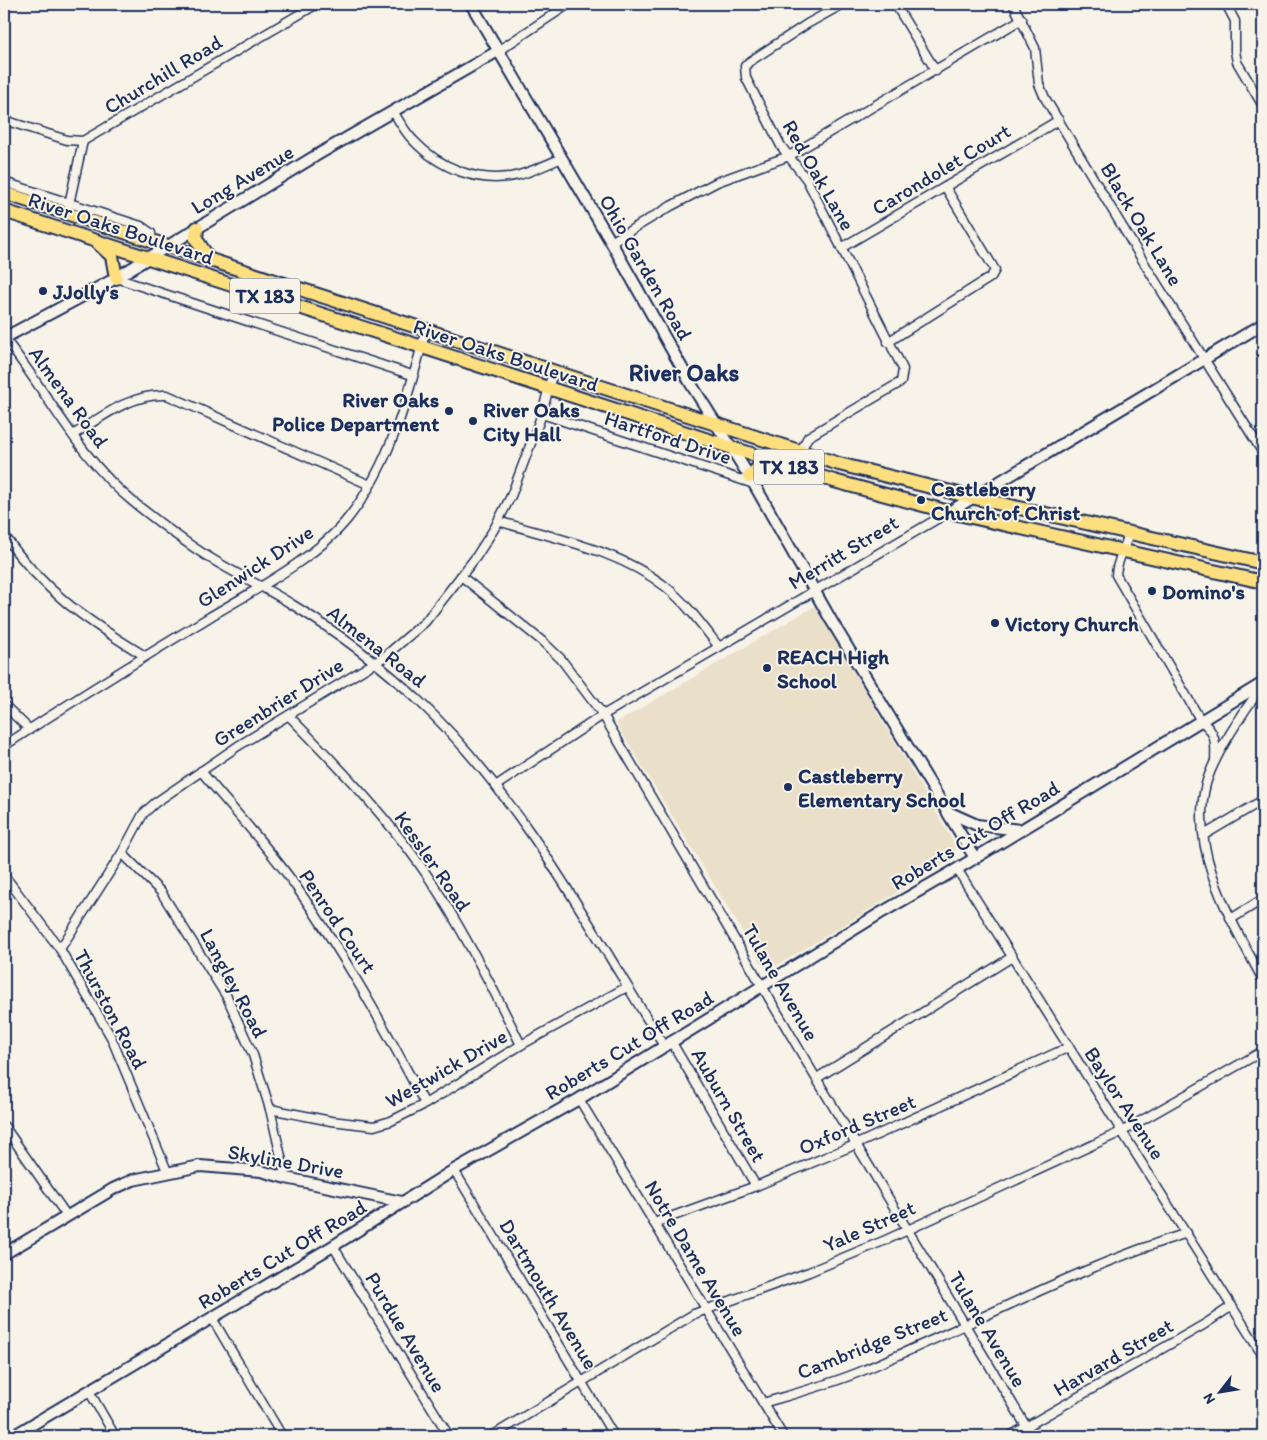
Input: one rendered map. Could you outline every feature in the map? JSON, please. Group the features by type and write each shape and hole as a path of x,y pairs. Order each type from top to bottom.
{"main road":[{"name":"River Oaks Boulevard","path":"4,193 804,453 976,498 1263,563"},
{"name":"River Oaks Boulevard","path":"4,211 635,418 888,497 1263,582"},
{"path":"197,228 196,238 208,259"},
{"path":"95,241 112,256 116,278"},
{"path":"635,418 641,413 694,429 696,425 694,417"},
{"path":"749,454 754,447 758,446 801,459 804,453"},
{"path":"752,481 758,468 773,462"}],"street":[{"name":"Churchill Road","path":"83,141 317,4"},
{"name":"Ohio Garden Road","path":"471,4 611,242 691,384 752,481 814,590 975,858"},
{"path":"498,50 569,4"},
{"name":"Red Oak Lane","path":"804,453 808,438 901,382 903,369 807,180 789,156 748,86 746,66 806,24 843,4"},
{"path":"895,4 936,71"},
{"name":"Black Oak Lane","path":"1013,4 1035,48 1040,84 1059,120 1263,453"},
{"path":"1226,4 1235,21 1234,51 1237,62 1263,106"},
{"path":"611,242 716,182 789,156 1022,19"},
{"name":"Long Avenue","path":"4,338 116,278 498,50"},
{"path":"393,111 412,139 437,161 462,172 486,178 504,178 519,175 562,158"},
{"path":"4,120 66,140 83,141 69,204"},
{"name":"Carondolet Court","path":"841,248 1059,120"},
{"name":"River Oaks Boulevard","path":"4,182 141,226 151,233 152,240"},
{"path":"888,342 991,277 995,270 946,188"},
{"path":"116,278 412,375"},
{"name":"Merritt Street","path":"497,785 603,715 720,648 814,590 976,498 1204,358 1263,324"},
{"name":"Glenwick Drive","path":"4,746 145,656 261,586 335,533 349,517 370,485 401,413 426,330"},
{"name":"Almena Road","path":"4,338 96,465 130,499 208,557 261,586 327,627 374,663 418,701 497,785 522,819 627,988 667,1043"},
{"name":"Greenbrier Drive","path":"60,949 122,853 143,814 201,771 374,663 425,622 461,576 498,521 511,496 542,414 550,390 553,371"},
{"path":"73,435 112,410 145,396 166,395 370,485"},
{"name":"Hartford Drive","path":"542,414 752,481"},
{"path":"498,521 586,547 638,569 666,587 692,613 720,648"},
{"path":"1129,532 1125,550 1116,566 1116,575 1201,721 1211,728 1216,743 1215,762"},
{"path":"4,535 20,559 64,602 91,624 145,656"},
{"name":"Tulane Avenue","path":"461,576 549,647 573,674 603,715 763,984 816,1078 1032,1436"},
{"path":"1263,684 1215,762 1206,783 1204,799 1204,835 1207,854 1216,884 1263,980"},
{"name":"Roberts Cut Off Road","path":"13,1436 333,1246 454,1170 579,1099 763,984 1263,684"},
{"path":"4,705 29,729"},
{"name":"Kessler Road","path":"289,716 394,831 432,884 491,985 521,1045"},
{"name":"Penrod Court","path":"201,771 294,883 337,945 379,1016 425,1104"},
{"path":"1204,835 1263,800"},
{"path":"948,812 977,825 1020,830"},
{"name":"Langley Road","path":"122,853 161,892 222,988 246,1038 270,1109 286,1178"},
{"name":"Baylor Avenue","path":"957,869 1187,1232 1263,1356"},
{"name":"Thurston Road","path":"4,875 60,949 111,1037 167,1171"},
{"path":"1231,918 1263,899"},
{"path":"816,1078 1012,957"},
{"name":"Westwick Drive","path":"270,1109 331,1121 374,1126 391,1121 425,1104 521,1045 627,988"},
{"name":"Auburn Street","path":"667,1043 756,1186"},
{"name":"Oxford Street","path":"654,1223 756,1186 857,1144 1069,1047"},
{"name":"Yale Street","path":"492,1436 706,1308 809,1272 907,1230 1123,1131 1263,1051"},
{"name":"Notre Dame Avenue","path":"579,1099 783,1436"},
{"path":"4,1126 67,1216"},
{"name":"Skyline Drive","path":"4,1254 113,1189 133,1180 167,1171 200,1166 261,1171 402,1202"},
{"name":"Dartmouth Avenue","path":"454,1170 614,1436"},
{"name":"Cambridge Street","path":"763,1403 856,1373 1048,1286 1157,1242 1187,1232"},
{"name":"Purdue Avenue","path":"333,1246 449,1436"},
{"name":"Harvard Street","path":"1010,1436 1205,1324 1232,1306"},
{"path":"212,1318 282,1436"},
{"path":"90,1391 116,1436"}],"shaded area":[{"name":"Castleberry Elementary School","path":"815,606 954,843 956,857 776,966 762,964 616,723"}],"place":[{"name":"JJolly's","path":"43,291"},
{"name":"River Oaks Police Department","path":"449,411"},
{"name":"River Oaks City Hall","path":"473,421"},
{"name":"Castleberry Church of Christ","path":"921,500"},
{"name":"Domino's","path":"1152,591"},
{"name":"Victory Church","path":"995,623"},
{"name":"REACH High School","path":"767,668"},
{"name":"Castleberry Elementary School","path":"788,787"}],"district":[{"name":"River Oaks","path":"684,372"}]}
